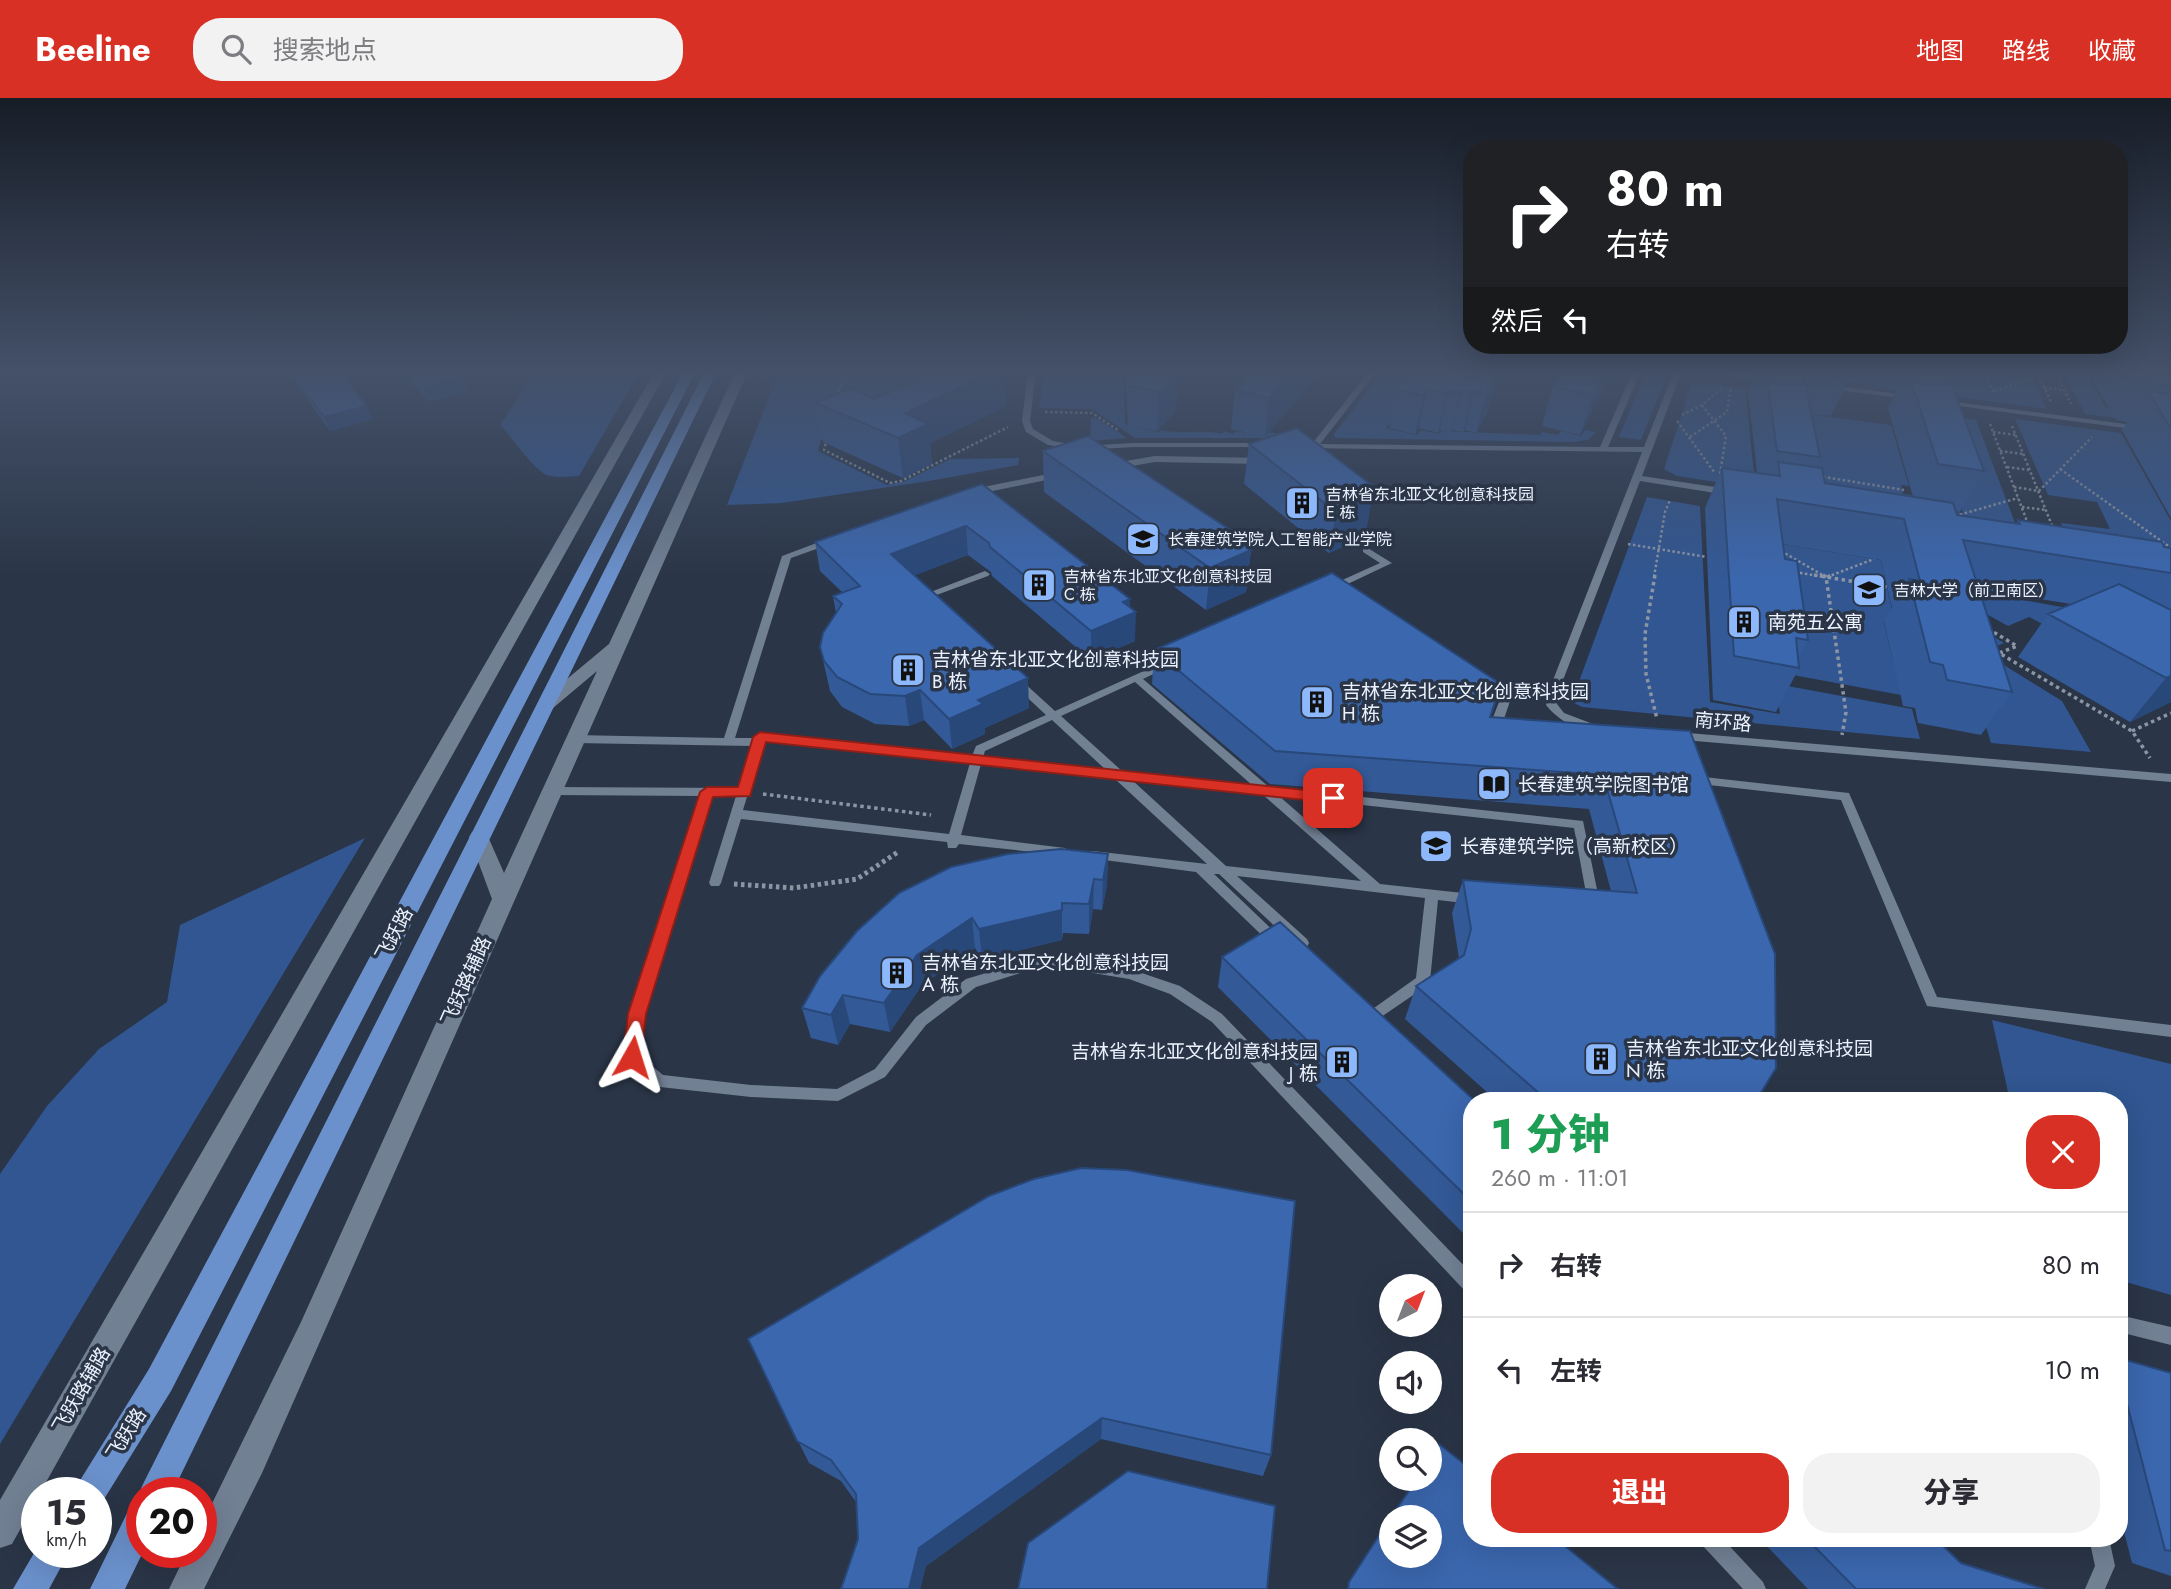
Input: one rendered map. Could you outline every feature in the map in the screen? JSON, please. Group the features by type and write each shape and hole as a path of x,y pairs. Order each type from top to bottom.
{"main road":[{"name":"飞跃路","path":"100,1477 160,1380 653,441"},
{"name":"飞跃路","path":"163,1477 677,441"},
{"path":"107,1589 126,1551"},
{"path":"30,1589 43,1568"}],"street":[{"name":"飞跃路辅路","path":"0,1532 620,441"},
{"name":"飞跃路辅路","path":"186,1589 232,1504 289,1381 503,898 710,441"},
{"path":"546,704 617,645"},
{"path":"480,837 503,898"}],"lane":[{"path":"1048,441 1066,447 1134,444 1272,445"},
{"path":"1314,446 1318,441"},
{"path":"1603,449 1607,441"},
{"path":"1608,730 1575,723 1560,715 1552,705 1553,693 1652,441"},
{"path":"1300,446 1648,450"},
{"path":"1102,468 1155,459 1275,462"},
{"path":"957,497 983,488 1063,475"},
{"path":"1638,478 1735,493"},
{"path":"728,742 787,556 839,538"},
{"path":"1323,593 1376,572 1387,563 1366,550"},
{"path":"930,607 920,598 985,574"},
{"path":"1070,858 950,845 981,749 1174,661"},
{"path":"1003,670 1311,951"},
{"path":"1136,678 1376,888"},
{"path":"1503,742 1490,740 1511,684"},
{"name":"南环路","path":"1663,734 2171,778"},
{"path":"715,883 760,737 1579,824 1596,913 1583,913 1598,916 1580,824 1268,792 1122,777 975,762"},
{"path":"574,740 758,742"},
{"path":"1691,769 1695,780 1845,796 1932,1002 2171,1031"},
{"path":"551,791 744,792"},
{"path":"707,792 637,1014 632,1057 660,1081 751,1091 838,1095 880,1073 922,1021 971,983 1020,968 1063,963 1130,974 1175,990 1217,1018 1463,1277"},
{"path":"738,814 1488,902 1084,860"},
{"path":"1200,867 1287,950"},
{"path":"1354,1014 1364,1023 1423,981 1432,894"},
{"path":"1371,1008 1391,1027"},
{"path":"2128,1325 2171,1336"},
{"path":"1717,1547 1756,1589"},
{"path":"2095,1589 2105,1566 2101,1547"}],"path":[{"path":"826,441 824,450 890,483 901,481 981,441"},
{"path":"1692,441 1719,479 1725,441"},
{"path":"1996,441 2031,532"},
{"path":"2018,441 2056,536"},
{"path":"2039,491 2088,441"},
{"path":"2000,451 2024,454"},
{"path":"2006,467 2030,470"},
{"path":"2060,469 2171,548"},
{"path":"1816,476 1904,490"},
{"path":"1854,482 1856,494"},
{"path":"2014,487 2039,491"},
{"path":"1657,719 1646,674 1645,634 1665,512 1674,492"},
{"path":"1945,519 2018,498"},
{"path":"2021,506 2046,510"},
{"path":"1611,541 1707,557"},
{"path":"1774,547 1826,577"},
{"path":"1826,577 1874,559"},
{"path":"1786,570 1887,587"},
{"path":"1826,577 1846,712 1842,736"},
{"path":"1980,624 2017,646 1999,653 2132,731 2154,764"},
{"path":"2132,731 2171,713"},
{"path":"744,792 958,818"},
{"path":"715,883 794,887 857,879 901,850"}],"shaded area":[{"path":"513,441 600,441 579,476 551,476 532,462"},
{"path":"752,441 821,441 818,451 887,485 903,482 950,459 1019,458 1018,465 929,481 782,503 727,505"},
{"path":"1488,441 1583,441 1572,442"},
{"path":"1673,441 1751,441 1755,483 1774,441 1896,441 1909,486 1901,485 1903,494 1911,495 1915,506 1963,513 1939,441 1984,441 2017,528 1677,476 1664,469"},
{"path":"2024,441 2125,441 2171,521 2171,551 2066,534 2061,523 2110,529 2097,502 2048,495"},
{"path":"1647,497 1700,506 1710,702 1780,714 1776,684 1912,709 1920,739 1582,707 1574,703 1574,695"},
{"path":"1758,540 1881,560 1895,623 1884,622 1893,661 1905,664 1912,697 1771,671"},
{"path":"1963,589 2067,608 2050,628 2029,617 2008,626 1972,606"},
{"path":"1951,611 2004,643 1983,652 2062,701 2091,752 1991,743"},
{"path":"365,838 0,1444 0,1174 47,1106 99,1049 167,1002 180,925"},
{"path":"1992,1020 2171,1064 2171,1295 2128,1283 2128,1092 2008,1092"}],"building":[{"path":"1074,441 1095,441 1244,539 1238,541 1251,550 1210,568 1043,451"},
{"path":"1259,441 1313,441 1374,487 1364,491 1373,496 1336,512 1249,444"},
{"path":"1776,441 1817,441 1820,457 1777,451"},
{"path":"1930,441 1973,441 1984,471 1938,464"},
{"path":"1778,462 1822,468 1825,483 1953,503 1957,515 2020,524 2018,520 2162,542 2164,547 2171,548 2171,573 1963,540 2012,692 1947,680 1943,665 1930,662 1909,579 1920,581 1904,519 1777,499 1785,559 1797,561 1808,640 1796,638 1799,668 1734,656 1722,468 1780,476"},
{"path":"982,484 1130,599 1123,602 1136,612 1091,631 966,526 891,554 1028,678 978,700 983,704 949,719 920,690 905,696 870,694 837,677 824,661 820,647 823,633 842,604 833,596 860,586 815,542"},
{"path":"1332,573 1501,684 1490,717 1690,731 1775,954 1776,1068 1761,1092 1538,1092 1416,986 1464,955 1471,929 1463,880 1637,893 1603,775 1275,751 1154,650"},
{"path":"2119,584 2171,610 2171,676 2166,678 2048,614"},
{"path":"1061,849 1108,854 1103,880 1094,879 1089,904 1062,903 1062,910 979,929 972,918 917,955 884,1003 843,995 831,1015 802,1008 820,976 857,931 899,893 951,867 1008,854"},
{"path":"1280,922 1465,1092 1463,1092 1463,1193 1222,957"},
{"path":"1081,1168 1127,1170 1295,1201 1271,1455 1102,1418 919,1548 909,1589 841,1589 858,1539 856,1494 831,1460 797,1441 748,1339 989,1196 1034,1179"},
{"path":"2128,1361 2171,1373 2171,1551 2165,1550 2128,1408"},
{"path":"1442,1446 1463,1463 1463,1547 1566,1547 1618,1589 1348,1589 1349,1582 1379,1536 1379,1568 1442,1568 1442,1505 1399,1505 1409,1491 1442,1491"},
{"path":"1128,1471 1275,1506 1267,1589 1018,1589 1028,1543"},
{"path":"1815,1547 1944,1547 1961,1563 2044,1589 1856,1589"}],"place":[{"name":"吉林省东北亚文化创意科技园 E 栋","path":"1302,503"},
{"name":"长春建筑学院人工智能产业学院","path":"1143,539"},
{"name":"吉林省东北亚文化创意科技园 C 栋","path":"1039,585"},
{"name":"吉林大学（前卫南区）","path":"1869,590"},
{"name":"南苑五公寓","path":"1744,622"},
{"name":"吉林省东北亚文化创意科技园 B 栋","path":"908,670"},
{"name":"吉林省东北亚文化创意科技园 H 栋","path":"1317,702"},
{"name":"长春建筑学院图书馆","path":"1494,784"},
{"name":"长春建筑学院（高新校区）","path":"1436,846"},
{"name":"吉林省东北亚文化创意科技园 A 栋","path":"897,973"},
{"name":"吉林省东北亚文化创意科技园 N 栋","path":"1601,1059"},
{"name":"吉林省东北亚文化创意科技园 J 栋","path":"1342,1062"}],"route":[{"path":"632,1057 637,1014 707,792 744,792 760,737 1333,798"}]}
